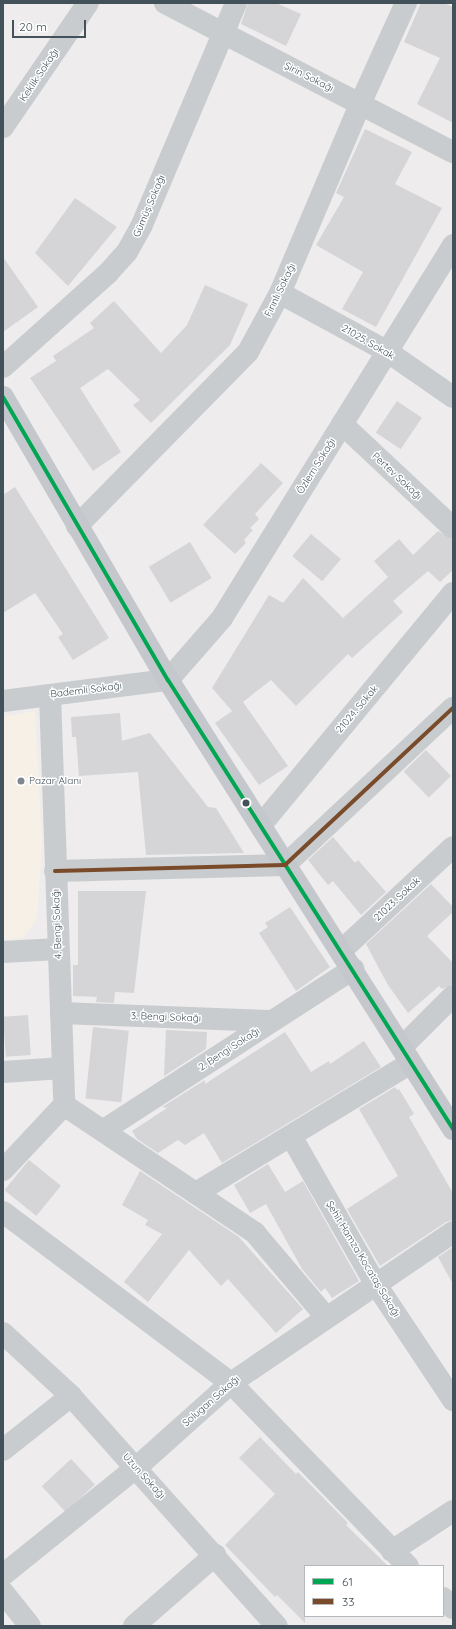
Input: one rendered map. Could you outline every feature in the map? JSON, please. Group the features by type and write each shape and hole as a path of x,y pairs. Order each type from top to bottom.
{"main road":[{"path":"3,397 168,680 342,950 453,1130"}],"street":[{"name":"Keklik Sokağı","path":"3,127 88,3"},
{"name":"Şirin Sokağı","path":"165,3 361,102 453,152"},
{"name":"Gümüş Sokağı","path":"3,367 108,273 127,252 141,227 236,3"},
{"name":"Fırınlı Sokağı","path":"77,526 248,352 280,293 361,102 406,3"},
{"name":"Özlem Sokağı","path":"168,680 222,618 388,352 445,277 453,245"},
{"name":"21025. Sokak","path":"280,293 388,352 453,397"},
{"name":"Pertev Sokağı","path":"342,424 453,528"},
{"name":"21024. Sokak","path":"261,825 453,593"},
{"name":"Bademli Sokağı","path":"3,701 168,680"},
{"name":"4. Bengi Sokağı","path":"50,695 64,1105"},
{"path":"55,871 286,865 453,708"},
{"name":"21023. Sokak","path":"342,950 453,847"},
{"path":"3,952 58,949"},
{"name":"2. Bengi Sokağı","path":"104,1130 353,968"},
{"path":"196,1193 291,1136 407,1055 453,996"},
{"name":"3. Bengi Sokağı","path":"61,1013 271,1022"},
{"path":"3,1072 63,1068"},
{"path":"3,1170 64,1105 104,1130 255,1233 326,1317"},
{"name":"Şehit Hamza Kocataş Sokağı","path":"291,1136 375,1283 453,1400"},
{"path":"3,1212 231,1383 407,1565"},
{"name":"Solugan Sokağı","path":"3,1575 137,1467 231,1383 375,1283 453,1232"},
{"name":"Uzun Sokağı","path":"3,1333 71,1396 137,1467 277,1626"},
{"path":"3,1450 71,1396"},
{"path":"392,1551 453,1511"},
{"path":"134,1626 215,1555"},
{"path":"3,1592 30,1626"},
{"path":"444,1599 453,1608"}],"shaded area":[{"name":"Pazar Alanı","path":"35,711 42,844 37,919 23,938 3,939 3,717"}],"building":[{"path":"248,3 276,3 301,14 286,46 241,24"},
{"path":"421,3 444,3 453,7 453,123 417,104 440,58 404,42"},
{"path":"365,129 412,152 395,184 442,208 376,327 342,309 363,272 316,245 344,197 336,193"},
{"path":"75,198 117,227 68,286 35,253"},
{"path":"3,257 38,307 3,332"},
{"path":"205,285 248,304 230,345 151,423 133,405 140,400 108,369 80,388 121,452 93,471 30,378 56,361 53,356 94,328 90,323 114,301 161,353 187,325"},
{"path":"397,401 422,418 401,449 376,433"},
{"path":"261,463 283,483 255,514 259,519 250,528 253,530 244,540 246,543 235,554 203,525"},
{"path":"15,487 109,638 73,660 58,637 63,634 35,593 3,613 3,495"},
{"path":"438,531 453,540 453,570 440,582 428,571 393,601 403,612 352,658 348,654 296,706 271,680 243,702 288,766 259,785 215,723 232,711 212,688 269,595 283,603 303,578 343,618 388,577 374,561 399,539 413,555"},
{"path":"311,534 341,559 322,581 292,556"},
{"path":"190,542 212,578 170,603 149,567"},
{"path":"120,713 122,741 150,733 208,807 216,808 244,853 146,855 138,772 79,776 76,737 72,737 71,717"},
{"path":"426,750 451,776 429,797 404,772"},
{"path":"333,837 355,863 358,860 386,892 361,915 333,881 328,885 308,860"},
{"path":"431,884 453,907 453,912 427,936 453,963 453,984 442,989 439,986 408,1013 388,985 366,944"},
{"path":"78,891 146,891 134,993 115,992 114,1003 96,1002 97,997 73,996 73,965 78,965"},
{"path":"290,907 330,967 296,991 259,933 268,927 265,923"},
{"path":"28,1015 31,1055 6,1057 3,1017"},
{"path":"93,1027 129,1031 121,1102 85,1099"},
{"path":"166,1030 207,1032 206,1049 164,1076"},
{"path":"285,1032 311,1072 329,1061 330,1064 364,1041 381,1067 222,1163 204,1133 185,1145 178,1140 158,1153 137,1139 132,1131 167,1108 162,1107 205,1080 205,1084"},
{"path":"395,1087 397,1090 399,1089 414,1114 409,1117 453,1193 453,1220 446,1222 380,1266 347,1209 398,1176 359,1109"},
{"path":"29,1160 61,1186 36,1216 4,1190"},
{"path":"268,1164 285,1192 303,1181 359,1281 332,1298 325,1288 321,1292 302,1269 266,1204 250,1213 234,1185"},
{"path":"140,1171 239,1237 303,1309 276,1333 228,1279 221,1286 189,1250 148,1302 124,1282 162,1234 145,1225 148,1220 122,1205"},
{"path":"453,1247 453,1284 438,1257"},
{"path":"260,1437 296,1474 298,1472 348,1523 346,1525 387,1565 304,1565 305,1623 277,1595 275,1597 225,1545 275,1494 239,1458"},
{"path":"71,1459 95,1485 66,1512 42,1486"}],"transit line":[{"name":"61","path":"3,397 168,680 453,1129"},
{"name":"33","path":"55,871 285,865 453,708"}],"place":[{"name":"Pazar Alanı","path":"21,781"}]}
